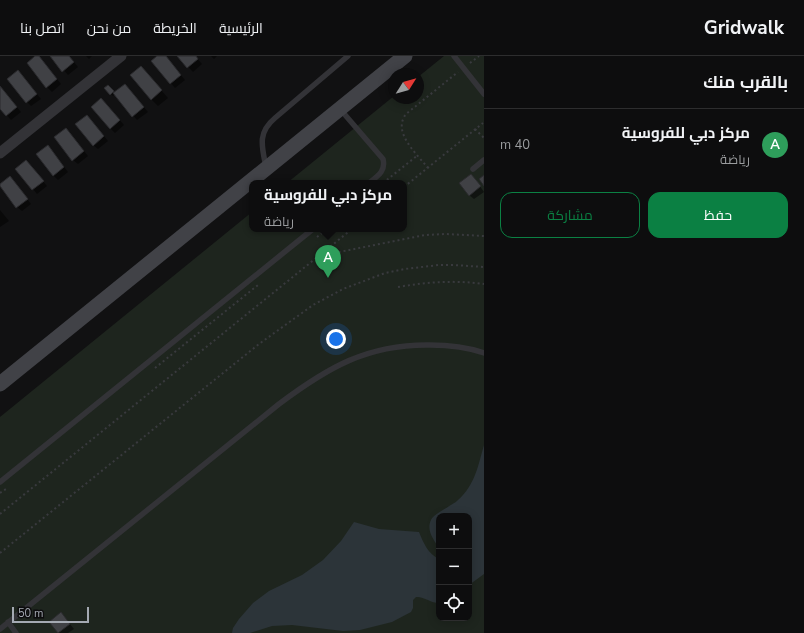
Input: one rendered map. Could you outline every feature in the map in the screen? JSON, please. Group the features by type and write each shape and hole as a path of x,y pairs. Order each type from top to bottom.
{"street":[{"path":"0,153 121,56"},
{"path":"252,180 405,56"},
{"path":"0,384 249,183"}],"lane":[{"path":"266,169 262,140 266,127 348,56"},
{"path":"454,56 484,94"},
{"path":"340,108 383,159 384,166 381,173 373,180"},
{"path":"473,169 484,160"},
{"path":"0,482 309,232"},
{"path":"0,628 279,404 327,371 363,354 387,348 419,344 450,346 484,353"},
{"path":"8,622 16,633"}],"path":[{"path":"428,168 402,134 401,126 403,117 479,56"},
{"path":"407,185 483,122"},
{"path":"476,129 484,138"},
{"path":"387,180 418,155"},
{"path":"0,514 348,232"},
{"path":"319,256 425,235 446,234 484,236"},
{"path":"0,553 259,344 313,305 343,289 385,273 439,265 484,267"},
{"path":"398,287 453,281 484,284"}],"shaded area":[{"path":"444,56 484,56 484,633 0,633 0,417 249,214 249,232 407,232 407,180 291,180 388,101 388,104 424,104 424,72"},
{"path":"484,445 484,574 472,583 472,513 438,513 464,494 472,482 478,468"},
{"path":"436,514 436,543 429,528 433,517"},
{"path":"354,522 379,529 419,532 424,544 436,558 436,602 416,597 413,600 413,608 411,612 392,622 360,630 343,631 292,625 272,626 250,633 232,633 233,628 239,619 253,603 269,591 302,575 323,560 341,541"}],"building":[{"path":"35,56 39,56 57,79 46,88 27,63"},
{"path":"50,56 69,56 74,62 62,72"},
{"path":"157,56 166,56 181,75 170,84 151,61"},
{"path":"177,56 196,56 198,59 187,68"},
{"path":"141,66 162,90 151,100 130,75"},
{"path":"18,70 37,94 26,103 7,79"},
{"path":"125,84 144,107 132,117 113,93"},
{"path":"108,85 114,91 110,95 104,88"},
{"path":"0,86 17,107 6,116 0,109"},
{"path":"101,98 120,120 110,129 91,107"},
{"path":"87,115 104,136 93,146 75,124"},
{"path":"66,128 84,151 72,161 54,137"},
{"path":"48,145 64,167 53,176 36,154"},
{"path":"26,160 44,181 32,190 15,169"},
{"path":"471,174 481,186 469,196 459,183"},
{"path":"484,175 484,186 479,179"},
{"path":"10,176 28,199 16,208 0,186 0,184"},
{"path":"61,612 70,624 58,633 49,622"}],"place":[{"name":"مركز دبي للفروسية","path":"328,278"}]}
